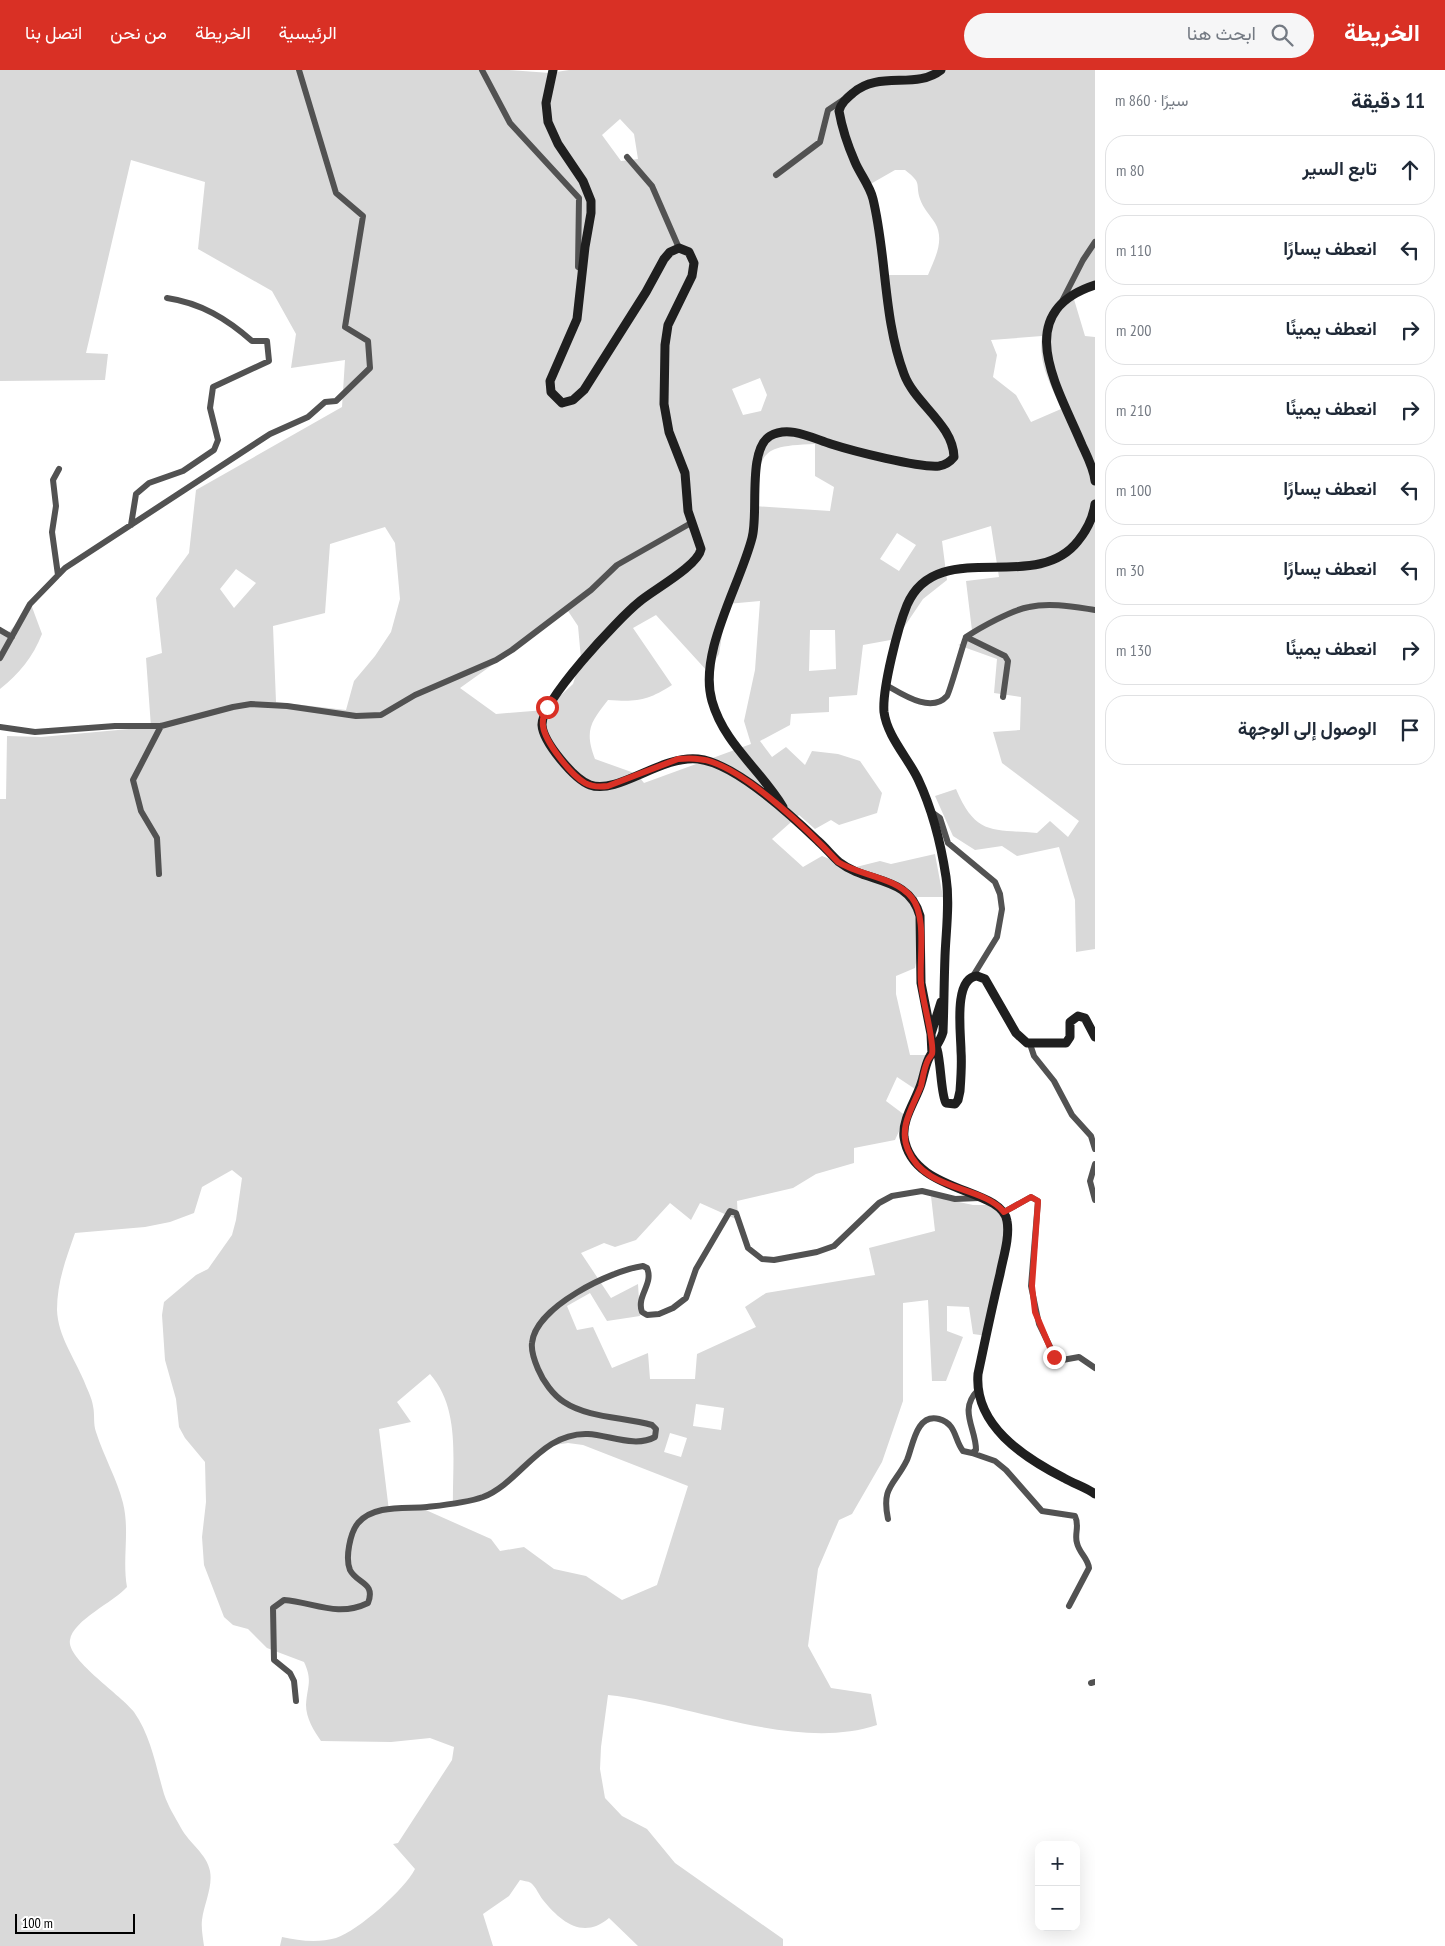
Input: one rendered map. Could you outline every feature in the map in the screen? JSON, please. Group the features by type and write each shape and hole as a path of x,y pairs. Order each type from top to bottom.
{"street":[{"path":"0,658 30,604 65,568 270,434 308,417 325,402 336,402 370,368 368,341 345,327 363,216 336,192 299,70"},
{"path":"482,70 510,123 579,198 578,267 583,270"},
{"path":"553,70 546,103 548,122 558,144 584,181 591,201 577,319 550,381 551,392 562,403 573,400 584,390 646,292 664,259 670,252 678,248 689,252 694,263 692,276 668,325 664,345 664,404 669,432 685,473 688,511 701,549 696,560 659,586 608,630 547,707 542,725 545,737 578,778 592,786 608,786 667,762 689,758 701,759 722,767 787,812 843,865 899,887 913,899 920,916 921,983 935,1051 941,1064 943,1098 946,1103 955,1104 960,1091 961,1001 966,984 997,937 1001,924 1000,894 995,882 952,848 945,838 940,818 930,811"},
{"path":"776,175 820,142 828,110 858,88 878,80 920,80 935,75 941,70"},
{"path":"787,812 768,783 726,734 712,701 709,684 709,667 726,609 753,538 760,450 768,437 782,431 794,432 833,445 938,466 948,463 954,457 954,447 944,428 908,385 890,327 882,250 872,197 854,160 840,118 840,106 848,96"},
{"path":"627,157 652,186 678,248"},
{"path":"1095,242 1083,260 1060,304 1046,336 1046,354 1095,481"},
{"path":"1060,304 1077,290 1095,285"},
{"path":"130,525 136,494 149,484 183,471 214,450 218,440 210,408 213,387 269,361 267,341 252,341 229,321 188,301 167,298"},
{"path":"58,575 52,532 56,506 52,480 59,469"},
{"path":"1095,504 1086,531 1074,546 1060,557 1043,564 1025,567 957,568 942,572 916,590 908,603 886,686 884,701 887,723 913,767 930,811 947,892 943,997 944,1032 905,1123 904,1137 907,1149 912,1158 928,1173 958,1189 994,1203 1004,1212 1008,1226 1004,1254 978,1374 978,1390 986,1416 994,1427 1012,1444 1050,1470 1095,1494"},
{"path":"0,727 35,732 115,726 161,726 251,704 287,706 356,716 370,716 389,712 415,695 496,660 591,590 617,565 692,523"},
{"path":"886,686 913,699 928,703 941,701 948,695 958,655 966,637 982,627 1029,607 1071,606 1095,610"},
{"path":"0,630 12,637"},
{"path":"966,637 1005,656 1009,668 1002,697"},
{"path":"159,874 156,838 141,811 132,780 161,726"},
{"path":"973,976 985,979 1016,1033 1030,1044 1034,1056 1054,1081 1072,1115 1091,1136 1095,1149"},
{"path":"931,1034 943,997"},
{"path":"1030,1044 1066,1043 1070,1037 1070,1022 1078,1016 1085,1018 1095,1037"},
{"path":"1095,1164 1090,1181 1095,1200"},
{"path":"296,1701 294,1681 290,1673 274,1660 273,1608 284,1600 319,1609 361,1606 368,1603 371,1596 368,1587 351,1572 349,1566 352,1534 358,1523 364,1518 391,1508 426,1507 482,1497 501,1486 545,1448 573,1436 587,1434 636,1442 655,1438 656,1429 652,1425 584,1411 565,1403 558,1398 541,1374 532,1342 539,1324 576,1293 626,1270 643,1266 647,1268 649,1278 640,1301 642,1312 654,1315 673,1308 686,1298 696,1269 730,1211 736,1213 742,1235 752,1252 762,1258 774,1260 817,1252 834,1246 879,1204 892,1196 922,1191 955,1199 980,1198"},
{"path":"1004,1212 1031,1197 1038,1201 1032,1286 1039,1324 1057,1361 1080,1357 1095,1368"},
{"path":"972,1453 976,1450 976,1441 972,1430 969,1402 978,1390"},
{"path":"888,1519 886,1508 889,1490 907,1459 920,1426 928,1420 938,1419 946,1422 954,1429 964,1451 995,1461 1006,1470 1042,1511 1075,1516 1078,1524 1077,1545 1088,1562 1089,1568 1069,1606"}],"shaded area":[{"path":"0,70 509,70 550,73 569,70 1095,70 1095,289 1073,296 1085,336 1095,337 1095,949 1076,952 1075,900 1059,847 1017,856 1002,846 975,850 953,836 935,796 956,789 963,804 979,823 997,830 1037,833 1050,821 1068,837 1079,821 1002,763 993,732 1020,730 1021,697 994,693 997,659 958,645 973,639 966,581 999,577 991,526 942,541 947,580 923,599 896,639 863,645 857,695 829,697 829,712 791,714 790,725 760,741 772,757 786,747 805,765 812,751 838,754 860,761 882,793 877,813 839,825 831,820 815,829 799,815 772,839 803,867 822,856 852,868 880,861 891,864 935,854 943,897 917,897 921,936 915,968 896,976 896,994 910,1055 931,1055 921,1093 897,1077 886,1101 906,1116 895,1140 854,1148 854,1163 816,1174 793,1188 737,1201 738,1220 700,1203 691,1220 670,1203 636,1240 615,1247 604,1243 581,1253 611,1298 638,1284 640,1316 607,1321 590,1293 567,1306 577,1330 593,1327 612,1368 648,1353 650,1379 695,1379 697,1354 756,1327 745,1307 766,1293 875,1275 869,1248 935,1231 931,1196 973,1205 992,1206 1006,1221 987,1336 973,1334 969,1307 947,1306 947,1331 963,1337 946,1381 932,1381 928,1300 903,1303 903,1401 882,1462 852,1514 839,1520 818,1569 808,1646 831,1688 871,1694 877,1725 846,1732 812,1733 778,1730 743,1724 640,1700 608,1695 600,1769 605,1798 622,1816 647,1829 675,1863 783,1939 783,1946 638,1946 609,1918 590,1928 581,1928 565,1921 550,1908 531,1883 520,1880 509,1896 483,1914 493,1946 280,1946 282,1937 316,1941 329,1940 345,1934 368,1918 402,1887 415,1869 393,1844 398,1843 452,1760 454,1747 430,1738 391,1742 321,1741 307,1715 306,1705 309,1679 304,1662 267,1648 248,1629 233,1625 224,1617 204,1565 202,1537 206,1502 205,1462 185,1438 179,1427 176,1399 165,1360 162,1315 164,1302 196,1275 208,1269 232,1235 242,1178 232,1170 202,1187 194,1213 170,1222 145,1227 75,1233 65,1261 57,1300 60,1329 92,1400 96,1432 123,1503 126,1524 125,1566 127,1587 78,1625 70,1640 71,1648 85,1667 127,1705 140,1721 149,1741 164,1794 170,1807 184,1833 202,1854 208,1865 211,1877 202,1923 204,1946 0,1946 0,799 6,799 7,736 41,737 151,727 146,658 162,653 156,598 189,553 196,490 342,407 345,360 291,368 296,334 272,291 198,249 205,182 131,160 86,353 108,354 105,380 0,381","holes":["620,119 634,134 638,159 621,161 602,135","895,170 905,170 916,181 921,202 938,229 938,249 928,275 886,275 867,186","1042,336 1041,346 1044,365 1061,409 1031,422 1016,395 993,377 997,355 991,340","760,378 767,395 761,411 743,415 732,389","815,444 815,476 834,487 830,511 754,506 761,464 765,456 782,447","385,527 395,543 400,599 391,632 375,656 354,681 346,710 276,702 273,626 325,613 330,544","897,533 916,545 899,571 880,559","236,569 256,583 234,608 220,589","760,601 755,670 744,721 751,744 644,783 637,774 595,759 590,741 591,727 597,714 608,700 627,701 642,699 672,685 633,628 656,615 708,672 719,654 727,604","568,611 578,626 581,659 573,684 545,710 496,714 460,688","810,630 835,630 836,669 809,671","430,1374 440,1388 447,1403 451,1420 453,1437 453,1506 477,1501 499,1487 554,1445 568,1443 583,1445 688,1486 657,1585 622,1600 586,1576 554,1569 524,1547 500,1551 491,1539 419,1507 389,1511 379,1429 411,1422 397,1402","696,1404 724,1408 721,1430 693,1426","670,1433 687,1438 681,1457 664,1452"]},
{"path":"32,607 42,634 25,664 0,689 0,627 8,633"}],"route":[{"path":"547,707 542,725 545,737 578,778 584,782 592,786 608,786 678,759 701,759 712,762 752,786 787,812 838,862 848,868 899,887 913,899 918,907 920,916 921,983 925,1012 931,1034 932,1054 928,1058 921,1085 905,1123 904,1137 907,1149 918,1165 928,1173 942,1182 994,1203 1004,1212 1031,1197 1038,1201 1034,1234 1032,1286 1035,1312 1054,1357"}]}
